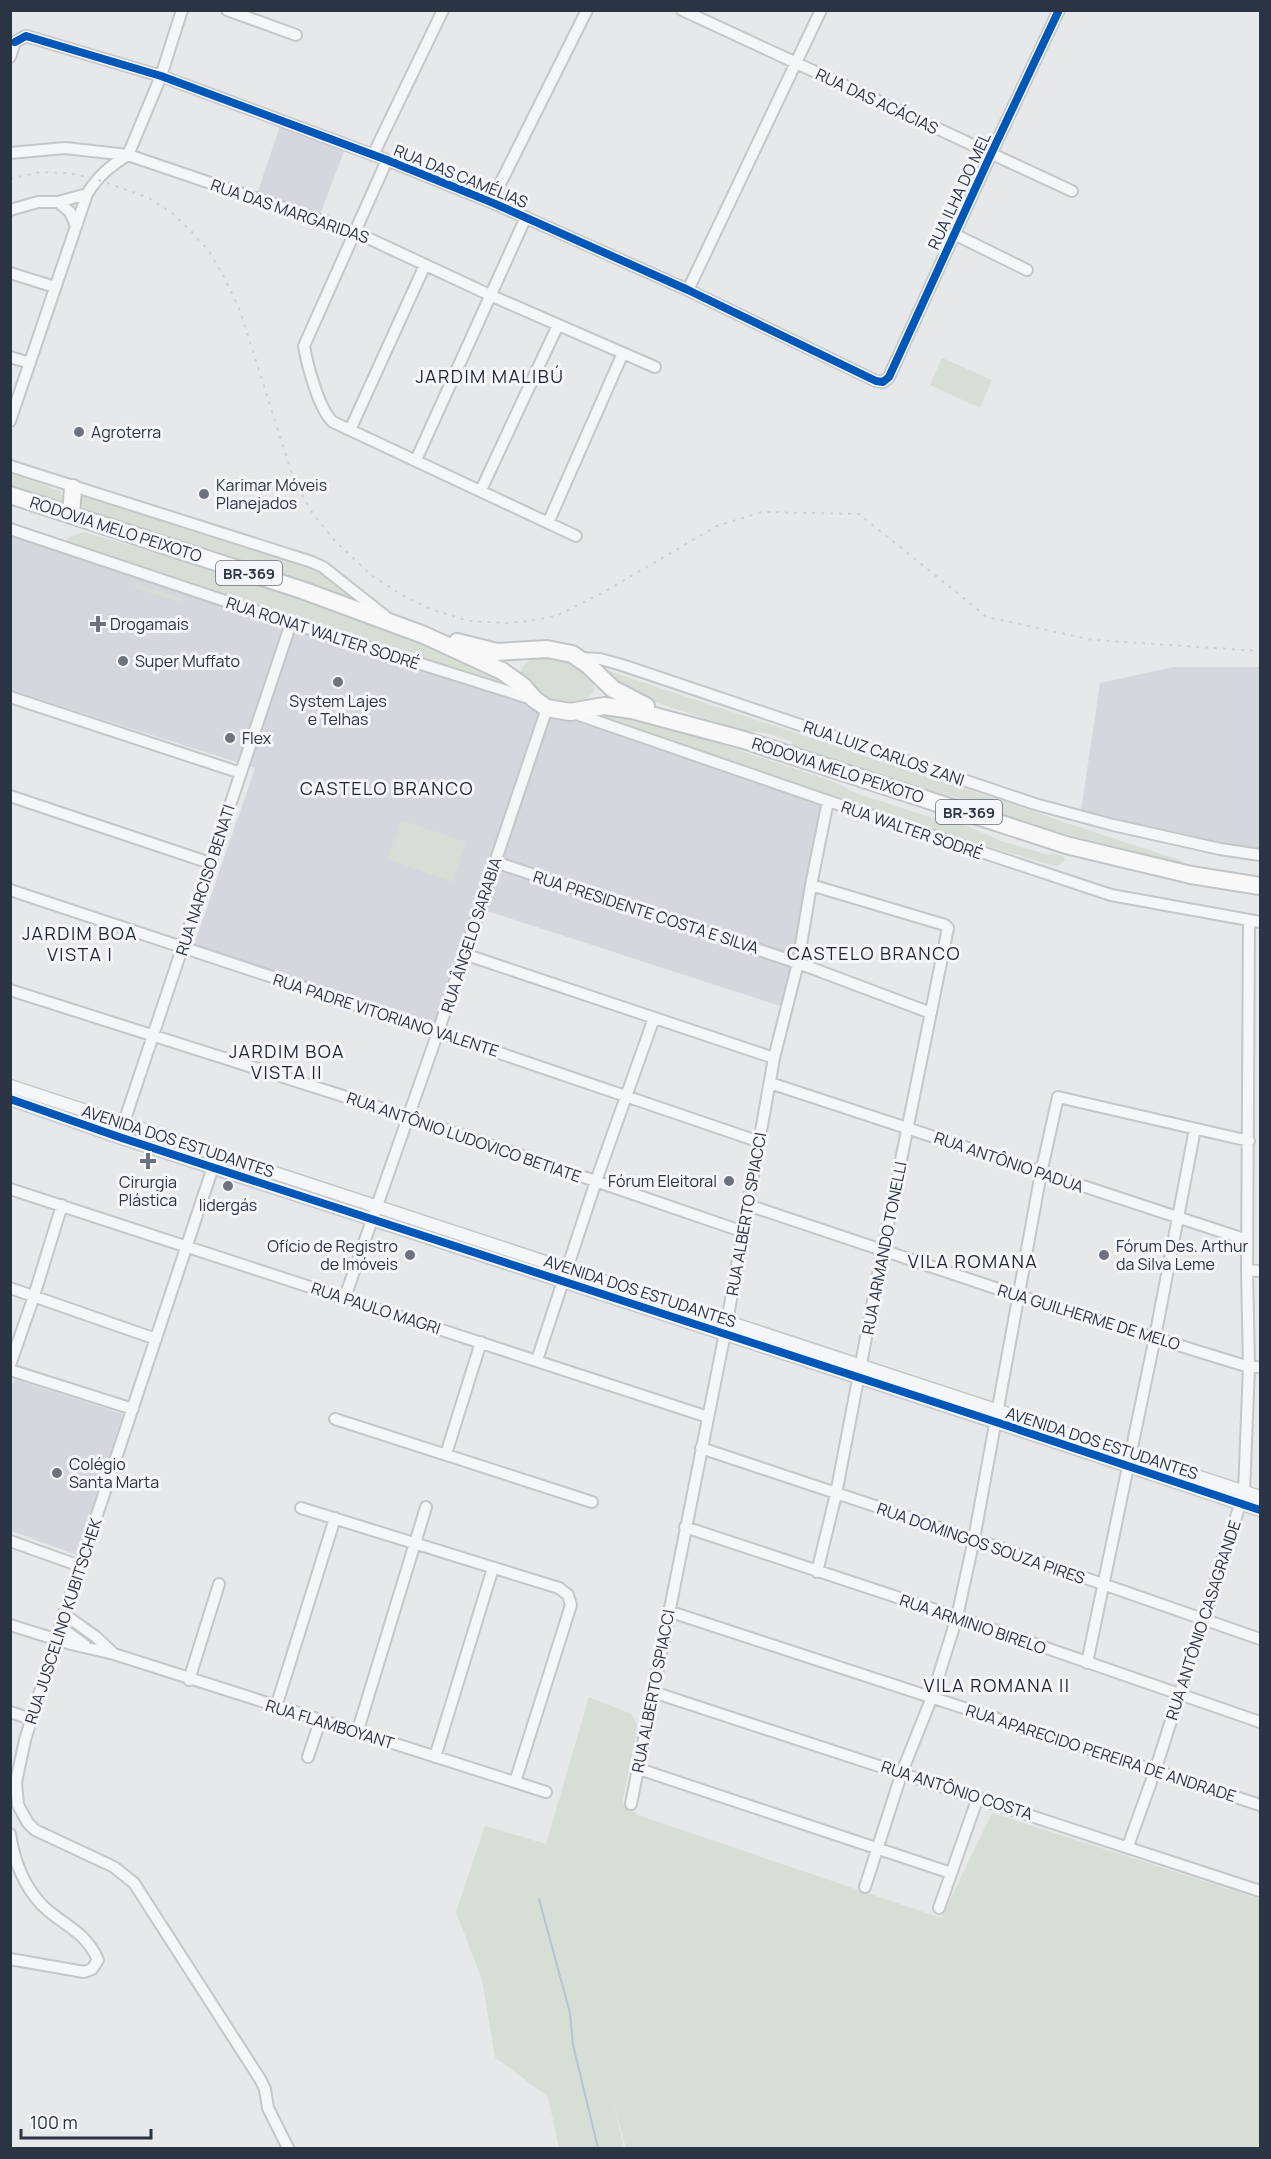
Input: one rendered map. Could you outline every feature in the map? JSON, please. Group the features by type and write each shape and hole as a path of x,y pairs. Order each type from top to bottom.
{"main road":[{"path":"72,514 73,488"},
{"name":"RODOVIA MELO PEIXOTO","path":"10,495 302,590 424,635 502,671 523,686 541,704 578,711 604,706 622,708 744,740 1066,845 1191,875 1260,886"},
{"name":"RODOVIA MELO PEIXOTO","path":"424,635 498,652 547,649 561,651 580,658 613,689 693,726"},
{"path":"523,686 519,679 519,664 534,650"},
{"path":"578,711 598,700 601,694 600,677"}],"street":[{"path":"10,421 87,194 104,171 128,156 161,76 182,10"},
{"path":"227,10 296,35"},
{"path":"373,155 443,10"},
{"path":"491,202 587,10"},
{"name":"RUA DAS ACÁCIAS","path":"682,10 1072,191"},
{"path":"688,290 821,10"},
{"name":"RUA ILHA DO MEL","path":"884,382 889,377 1059,10"},
{"name":"RUA DAS CAMÉLIAS","path":"13,38 26,36 161,76 387,160 526,217 688,290 876,381 884,382"},
{"path":"10,57 13,38"},
{"name":"RUA DAS MARGARIDAS","path":"10,153 53,148 128,156 355,232 492,296 655,367"},
{"path":"99,152 104,171"},
{"path":"387,160 304,346 310,371 329,418 576,536"},
{"path":"10,210 38,202 58,202 87,194"},
{"path":"58,202 70,212 76,226"},
{"path":"416,460 526,217"},
{"path":"954,234 1028,270"},
{"path":"350,430 425,265"},
{"path":"10,273 55,287"},
{"path":"481,490 558,325"},
{"path":"548,523 623,353"},
{"path":"10,357 30,363"},
{"path":"10,466 73,488 312,562 323,567 394,624"},
{"name":"RUA RONAT WALTER SODRÉ","path":"10,529 541,704"},
{"name":"RUA NARCISO BENATI","path":"119,1137 291,623"},
{"name":"RUA LUIZ CARLOS ZANI","path":"580,658 600,659 622,665 1035,804 1188,842 1260,855"},
{"path":"10,697 241,773"},
{"name":"RUA ÂNGELO SARABIA","path":"345,1298 495,862 541,704"},
{"name":"RUA WALTER SODRÉ","path":"578,711 828,801 1111,895 1255,921"},
{"path":"10,796 210,863"},
{"name":"RUA ALBERTO SPIACCI","path":"631,1804 725,1333 774,1058 798,963 810,885 828,801"},
{"name":"RUA PRESIDENTE COSTA E SILVA","path":"495,862 798,963 931,1013"},
{"name":"RUA ARMANDO TONELLI","path":"810,885 945,925 948,928 836,1494 817,1572"},
{"name":"RUA PADRE VITORIANO VALENTE","path":"10,890 760,1142"},
{"name":"RUA ANTÔNIO CASAGRANDE","path":"1128,1846 1155,1771 1242,1498 1249,1367 1247,1240 1255,921"},
{"path":"464,954 774,1058"},
{"name":"RUA ANTÔNIO LUDOVICO BETIATE","path":"10,990 409,1117 744,1232"},
{"path":"537,1360 596,1181 654,1018"},
{"name":"RUA ANTÔNIO PADUA","path":"770,1083 1247,1240"},
{"name":"AVENIDA DOS ESTUDANTES","path":"10,1086 124,1124 215,1161 374,1213 565,1274 726,1320 860,1372"},
{"path":"865,1887 876,1848 902,1772 932,1697 957,1617 974,1539 1041,1173 1058,1097 1249,1141"},
{"name":"AVENIDA DOS ESTUDANTES","path":"10,1099 119,1137 215,1161"},
{"path":"1087,1663 1196,1129"},
{"name":"RUA JUSCELINO KUBITSCHEK","path":"215,1161 64,1614 31,1719 16,1782 18,1805 28,1823 35,1830 114,1867 134,1884 260,2079 265,2089 268,2108 287,2148"},
{"name":"RUA PAULO MAGRI","path":"10,1188 708,1417"},
{"path":"10,1365 62,1205"},
{"name":"RUA GUILHERME DE MELO","path":"748,1206 1019,1296 1249,1367 1260,1367"},
{"path":"1247,1270 1260,1271"},
{"name":"AVENIDA DOS ESTUDANTES","path":"565,1274 725,1333 860,1372 1128,1459 1242,1498 1260,1510"},
{"path":"10,1288 156,1339"},
{"path":"446,1454 481,1342"},
{"path":"10,1370 133,1409"},
{"path":"334,1419 592,1502"},
{"name":"RUA DOMINGOS SOUZA PIRES","path":"701,1448 974,1539 1260,1639"},
{"name":"AVENIDA DOS ESTUDANTES","path":"1242,1498 1260,1497"},
{"path":"357,1733 426,1507"},
{"path":"301,1508 560,1588 568,1595 571,1605 515,1782"},
{"path":"276,1707 335,1518"},
{"name":"RUA ARMINIO BIRELO","path":"685,1527 957,1617 1260,1722"},
{"path":"10,1541 80,1566"},
{"path":"435,1757 494,1568"},
{"path":"189,1680 219,1584"},
{"name":"RUA APARECIDO PEREIRA DE ANDRADE","path":"668,1611 1260,1805"},
{"path":"64,1614 96,1637 114,1654"},
{"name":"RUA FLAMBOYANT","path":"10,1625 57,1640 114,1654 189,1680 546,1792"},
{"path":"60,1627 90,1648"},
{"name":"RUA ANTÔNIO COSTA","path":"653,1692 1260,1891"},
{"path":"10,1712 31,1719"},
{"path":"308,1757 320,1721"},
{"path":"639,1769 951,1873"},
{"path":"10,1803 16,1782"},
{"path":"939,1908 978,1797"},
{"path":"10,1834 21,1875 42,1906 82,1936 92,1947 98,1960 92,1969 84,1971 10,1959"}],"shaded area":[{"path":"280,126 345,149 319,217 257,194"},
{"path":"942,358 992,380 980,408 930,385"},
{"path":"11,474 61,491 64,507 11,490"},
{"path":"76,494 323,573 377,615 78,511"},
{"path":"11,531 827,801 783,1007 475,907 434,1027 194,945 255,768 11,690"},
{"path":"83,532 288,591 499,672 533,700 65,543 69,537"},
{"path":"138,584 182,598 181,602 133,588"},
{"path":"535,656 560,659 573,664 593,680 594,691 579,703 549,702 520,674 523,666"},
{"path":"1174,667 1260,667 1260,850 1224,845 1081,811 1100,683"},
{"path":"603,669 1182,861 1183,864 1005,818 980,805 952,796 921,791 794,748 791,741 766,733 741,730 629,694"},
{"path":"604,709 671,727 834,782 855,793 930,817 967,826 1004,842 1064,857 1065,861 1058,866 1051,865 957,837 591,717"},
{"path":"401,820 466,842 452,882 387,859"},
{"name":"Colégio Santa Marta","path":"14,1379 123,1414 77,1555 11,1531 10,1389"},
{"path":"589,1697 631,1714 638,1726 622,1803 638,1815 941,1918 992,1813 1260,1899 1260,2148 626,2148 613,2102 624,2148 559,2148 548,2097 495,2057 482,1980 456,1912 485,1826 546,1844"}],"waterway":[{"path":"539,1899 570,2013 573,2045 598,2148"}],"railway":[{"path":"10,179 40,172 69,173 96,179 149,198 172,213 191,231 209,251 239,308 294,480 313,514 336,542 371,575 402,595 433,610 469,621 507,623 556,616 602,593 717,526 762,512 859,514 987,617 1093,640 1260,651"}],"cycle path":[{"path":"15,42 26,36 161,76 387,160 491,202 688,290 876,381 883,382 889,377 1059,10"},
{"path":"10,1099 119,1137 1260,1510"}],"place":[{"name":"Agroterra","path":"79,432"},
{"name":"Karimar Móveis Planejados","path":"204,494"},
{"name":"Drogamais","path":"98,624"},
{"name":"Super Muffato","path":"123,661"},
{"name":"System Lajes e Telhas","path":"338,682"},
{"name":"Flex","path":"230,738"},
{"name":"Cirurgia Plástica","path":"148,1161"},
{"name":"Fórum Eleitoral","path":"729,1181"},
{"name":"lidergás","path":"228,1186"},
{"name":"Ofício de Registro de Imóveis","path":"410,1255"},
{"name":"Fórum Des. Arthur da Silva Leme","path":"1104,1255"},
{"name":"Colégio Santa Marta","path":"57,1473"}],"district":[{"name":"JARDIM MALIBÚ","path":"490,376"},
{"name":"CASTELO BRANCO","path":"387,788"},
{"name":"JARDIM BOA VISTA I","path":"80,943"},
{"name":"CASTELO BRANCO","path":"874,953"},
{"name":"JARDIM BOA VISTA II","path":"287,1061"},
{"name":"VILA ROMANA","path":"973,1261"},
{"name":"VILA ROMANA II","path":"997,1685"}]}
